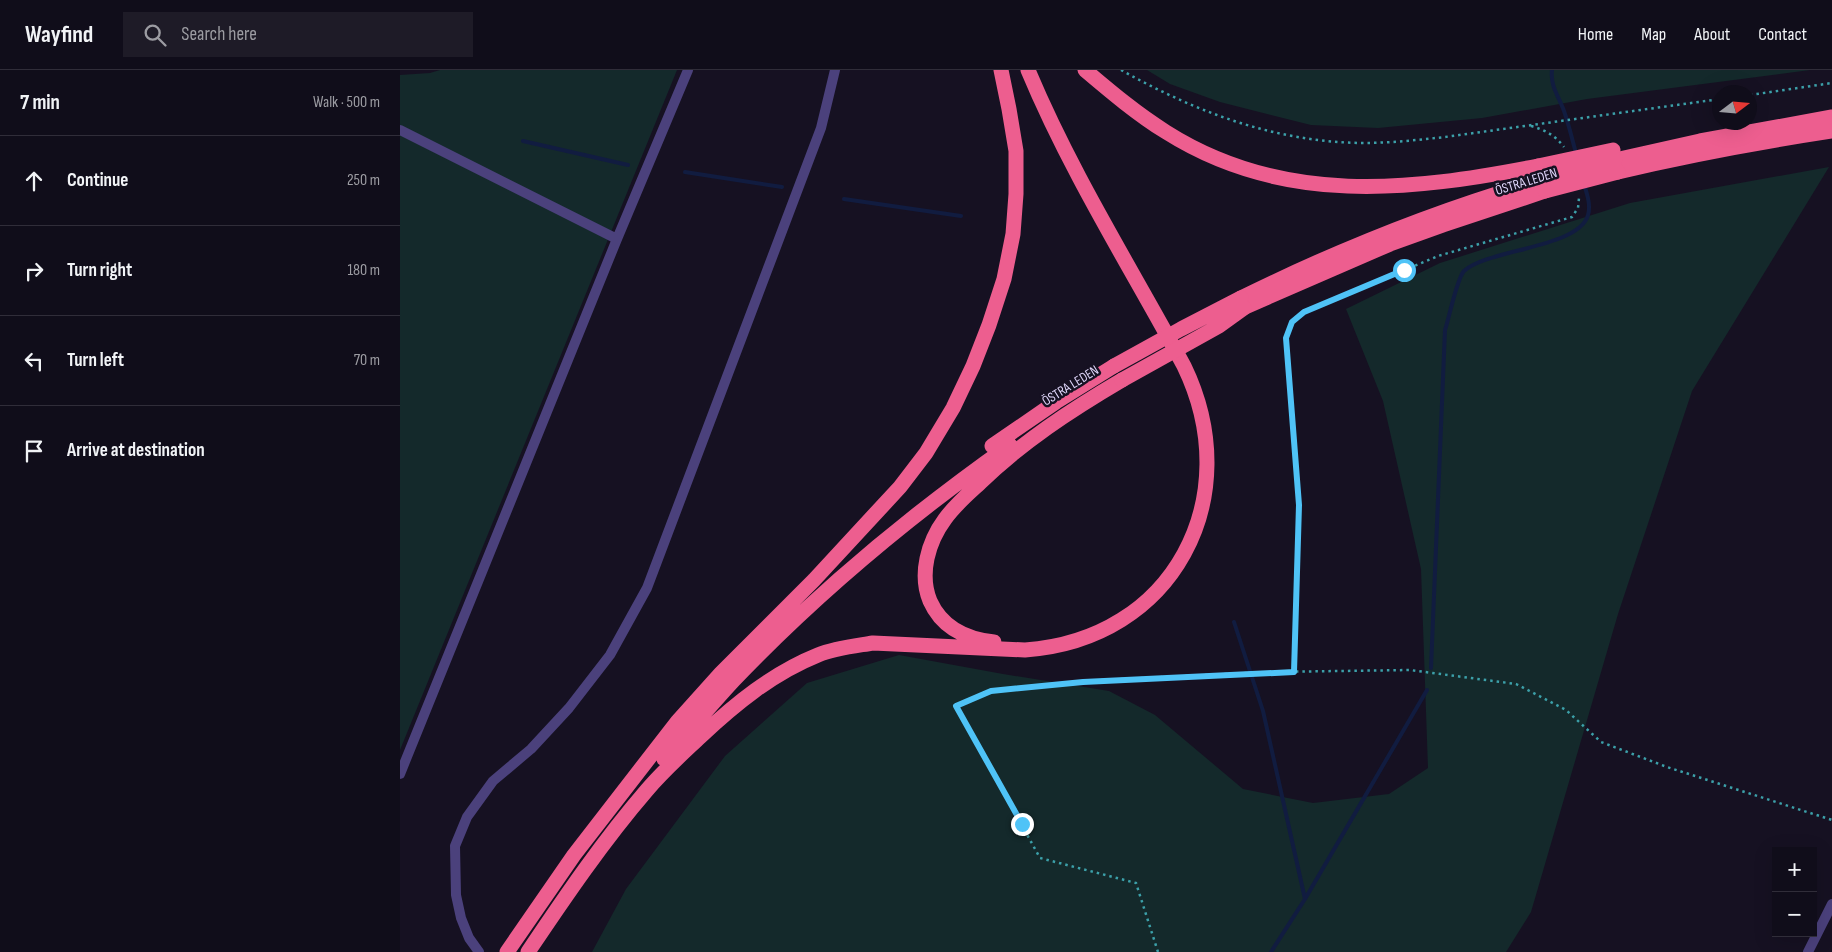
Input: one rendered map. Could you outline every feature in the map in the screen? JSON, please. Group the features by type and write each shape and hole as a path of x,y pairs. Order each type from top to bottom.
{"highway":[{"path":"507,952 574,855 677,722 721,673 814,580 900,487 926,453 953,408 973,366 989,325 1004,279 1013,234 1016,194 1016,151 1001,70"},
{"path":"1020,70 1053,142 1184,384 1192,404 1198,433 1200,469 1190,524 1181,544 1167,567 1152,585 1133,602 1093,627 1071,634 1034,642 984,641 964,635 950,628 938,615 926,591 924,577 926,561 931,544 945,518 990,473 1022,446 1118,374 1196,321 1242,303 1334,254 1413,222 1542,179"},
{"path":"528,952 578,879 648,790 680,756 733,706 778,675 819,655 848,647 873,643 1016,650 1047,649 1071,644 1107,628 1135,610 1174,571 1188,548 1198,522 1207,488 1208,458 1199,400 1184,366 1077,171 1028,70"},
{"path":"1085,70 1132,109 1168,133 1211,155 1272,176 1310,184 1350,187 1386,187 1463,180 1542,179"},
{"name":"ÖSTRA LEDEN","path":"1542,179 1700,141 1832,117"},
{"name":"ÖSTRA LEDEN","path":"1616,161 1678,157 1740,145 1832,131"},
{"path":"654,753 747,655 865,544 956,471 1002,438 1118,374"},
{"name":"ÖSTRA LEDEN","path":"520,952 566,885 657,767 734,680 811,605 887,537 943,493 1039,424 1118,374"}],"street":[{"path":"400,774 617,239 688,70"},
{"path":"479,952 469,938 461,918 456,888 455,846 467,817 493,782 531,749 563,715 610,655 647,588 821,128 835,70"},
{"path":"400,130 617,239"},
{"path":"1808,952 1832,904"}],"path":[{"path":"1121,70 1162,93 1242,124 1324,141 1360,143 1410,141 1712,100"},
{"path":"1757,94 1832,84"},
{"path":"1530,126 1545,130 1558,140 1566,150"},
{"path":"1294,672 1299,505 1286,338 1292,322 1304,312 1438,256 1572,217 1578,208 1579,198"},
{"path":"1158,952 1136,883 1040,858 956,706 991,691 1101,680 1269,672 1410,670 1516,684 1566,710 1601,742 1668,767 1832,820"}],"green space":[{"path":"440,70 677,70 400,750 400,75 430,73"},
{"path":"1147,70 1810,70 1587,99 1482,118 1378,128 1311,125 1220,102 1170,84"},
{"path":"1829,167 1692,391 1618,614 1531,912 1506,952 592,952 626,889 725,756 807,683 899,655 1109,691 1155,715 1243,789 1313,803 1389,794 1428,768 1421,569 1383,401 1346,309 1440,263 1630,203"}],"waterway":[{"path":"1552,70 1554,86 1566,116 1576,153"},
{"path":"523,141 628,165"},
{"path":"685,172 782,187"},
{"path":"1431,668 1445,330 1456,290 1464,271 1476,264 1568,235 1581,226 1589,211 1584,184"},
{"path":"844,199 961,216"},
{"path":"1234,622 1263,711 1305,899"},
{"path":"1271,952 1305,899 1427,690"}],"route":[{"path":"1022,824 956,706 991,691 1101,680 1294,672 1299,505 1286,338 1292,322 1304,312 1404,270"}]}
